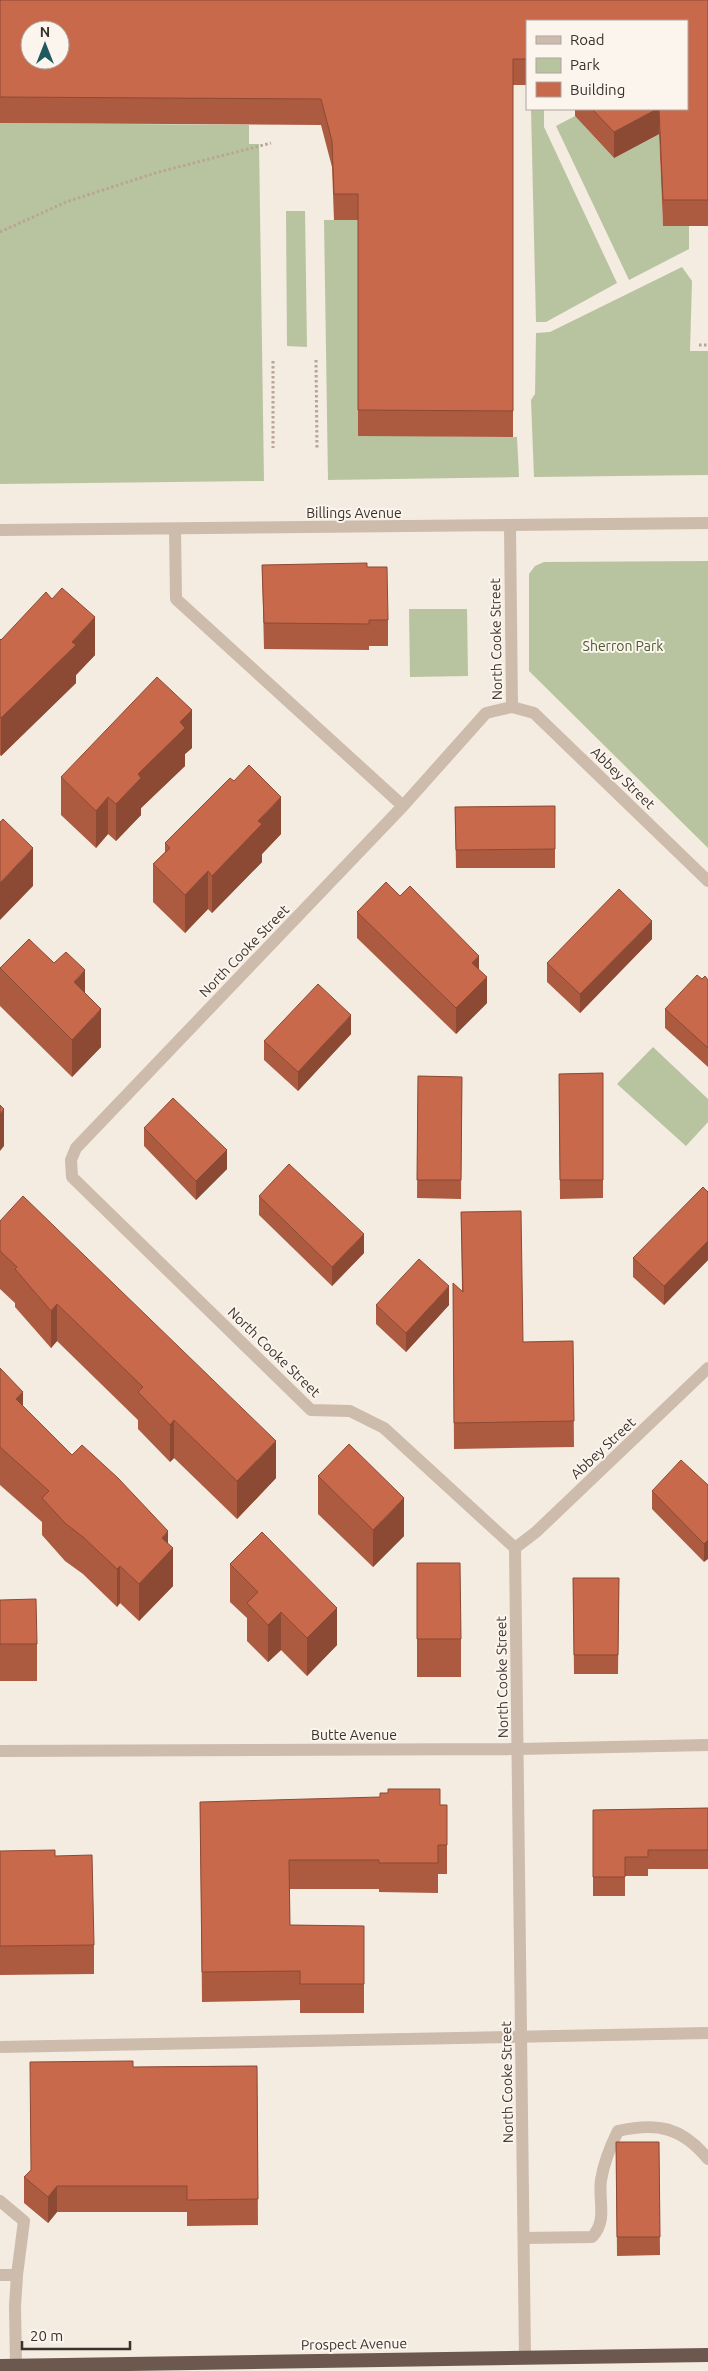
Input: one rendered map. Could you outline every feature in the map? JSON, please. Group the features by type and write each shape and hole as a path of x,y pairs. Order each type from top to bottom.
{"highway":[{"name":"Prospect Avenue","path":"0,2366 291,2366 525,2358 708,2355"}],"street":[{"name":"Billings Avenue","path":"0,530 510,527 708,523"},
{"name":"North Cooke Street","path":"510,527 512,707 486,713 403,806 76,1148 71,1160 72,1177 311,1410 350,1412 384,1428 515,1548 525,2358"},
{"path":"175,529 176,599 403,806"},
{"name":"Abbey Street","path":"512,707 534,713 708,881"},
{"name":"Abbey Street","path":"515,1548 536,1532 708,1368"},
{"name":"Butte Avenue","path":"0,1751 518,1749 708,1745"},
{"path":"0,2047 708,2033"},
{"path":"524,2238 592,2237 599,2229 602,2216 601,2182 608,2150 618,2131 642,2125 673,2130 699,2148 708,2159"},
{"path":"0,2201 24,2221 15,2306 16,2365"},
{"path":"0,2275 17,2275"}],"path":[{"path":"0,232 66,202 155,173 271,142"},
{"path":"699,346 708,345"},
{"path":"316,360 317,449"},
{"path":"273,361 273,448"}],"green space":[{"path":"531,110 544,110 544,127 617,283 546,322 536,322"},
{"path":"575,116 614,158 659,134 663,226 689,226 689,249 629,280 556,126"},
{"path":"0,123 249,125 249,144 259,144 264,481 0,484"},
{"path":"286,211 305,211 307,347 287,346"},
{"path":"324,220 358,220 358,435 517,437 519,477 328,480"},
{"path":"682,267 692,281 690,351 708,351 708,475 534,477 531,400 535,394 536,333 550,332"},
{"name":"Sherron Park","path":"708,561 708,848 529,671 529,574 535,566 544,562"},
{"path":"409,609 467,609 468,676 410,677"},
{"path":"653,1047 708,1099 708,1122 686,1146 617,1084"}],"building":[{"path":"0,0 708,0 708,200 663,200 659,110 688,110 688,20 526,20 526,59 513,59 513,411 358,410 358,194 334,194 332,141 321,99 0,97"},
{"path":"593,110 655,110 614,132"},
{"path":"367,563 367,567 387,567 388,620 369,620 369,624 264,623 262,565"},
{"path":"62,588 95,617 72,642 76,645 1,718 0,639 46,592 52,599"},
{"path":"157,677 192,710 180,722 185,728 138,774 141,778 116,804 108,797 96,811 61,777"},
{"path":"249,765 281,797 258,821 262,824 212,876 208,871 185,895 153,864 170,848 165,843 230,778 234,781"},
{"path":"555,806 555,849 456,850 455,807"},
{"path":"3,819 33,848 0,883 0,822"},
{"path":"386,882 400,896 410,886 479,956 472,963 487,977 456,1008 357,912"},
{"path":"619,889 652,921 580,994 547,963"},
{"path":"29,939 54,963 66,952 85,970 74,982 101,1009 72,1040 0,968"},
{"path":"697,975 702,979 705,976 708,980 708,1048 665,1009"},
{"path":"318,984 351,1015 298,1072 264,1041"},
{"path":"603,1073 603,1180 560,1180 559,1074"},
{"path":"418,1076 462,1077 461,1180 417,1180"},
{"path":"173,1098 227,1150 196,1181 144,1128"},
{"path":"0,1105 4,1109 0,1114"},
{"path":"289,1164 364,1234 332,1267 259,1196"},
{"path":"703,1187 708,1192 708,1241 664,1286 633,1258"},
{"path":"23,1196 276,1441 237,1481 174,1420 170,1425 138,1392 143,1387 57,1304 51,1311 15,1269 17,1267 0,1251 0,1221"},
{"path":"521,1211 523,1342 573,1341 574,1421 454,1423 453,1283 463,1292 461,1212"},
{"path":"419,1259 449,1286 406,1333 376,1305"},
{"path":"0,1368 23,1392 16,1399 72,1455 82,1445 118,1478 168,1531 162,1538 173,1548 139,1584 120,1566 117,1569 65,1523 42,1498 49,1491 0,1447"},
{"path":"349,1444 404,1498 373,1530 318,1476"},
{"path":"681,1460 708,1485 708,1540 704,1544 652,1491"},
{"path":"262,1532 337,1608 307,1638 281,1612 268,1625 247,1603 258,1592 230,1564"},
{"path":"417,1563 460,1563 461,1639 417,1639"},
{"path":"573,1578 619,1578 618,1655 574,1655"},
{"path":"36,1599 37,1644 0,1644 0,1600"},
{"path":"388,1789 440,1789 440,1805 447,1805 447,1845 438,1845 438,1863 379,1863 379,1860 289,1860 290,1925 364,1926 364,1984 300,1984 300,1971 202,1972 200,1802 380,1797 380,1793 388,1793"},
{"path":"708,1808 708,1850 648,1850 648,1857 625,1857 625,1877 593,1877 593,1810"},
{"path":"55,1850 55,1856 92,1855 94,1945 0,1946 0,1851"},
{"path":"133,2061 133,2067 257,2066 258,2199 187,2200 187,2186 57,2186 48,2197 24,2177 31,2170 30,2062"},
{"path":"616,2142 659,2142 660,2237 617,2237"}]}
